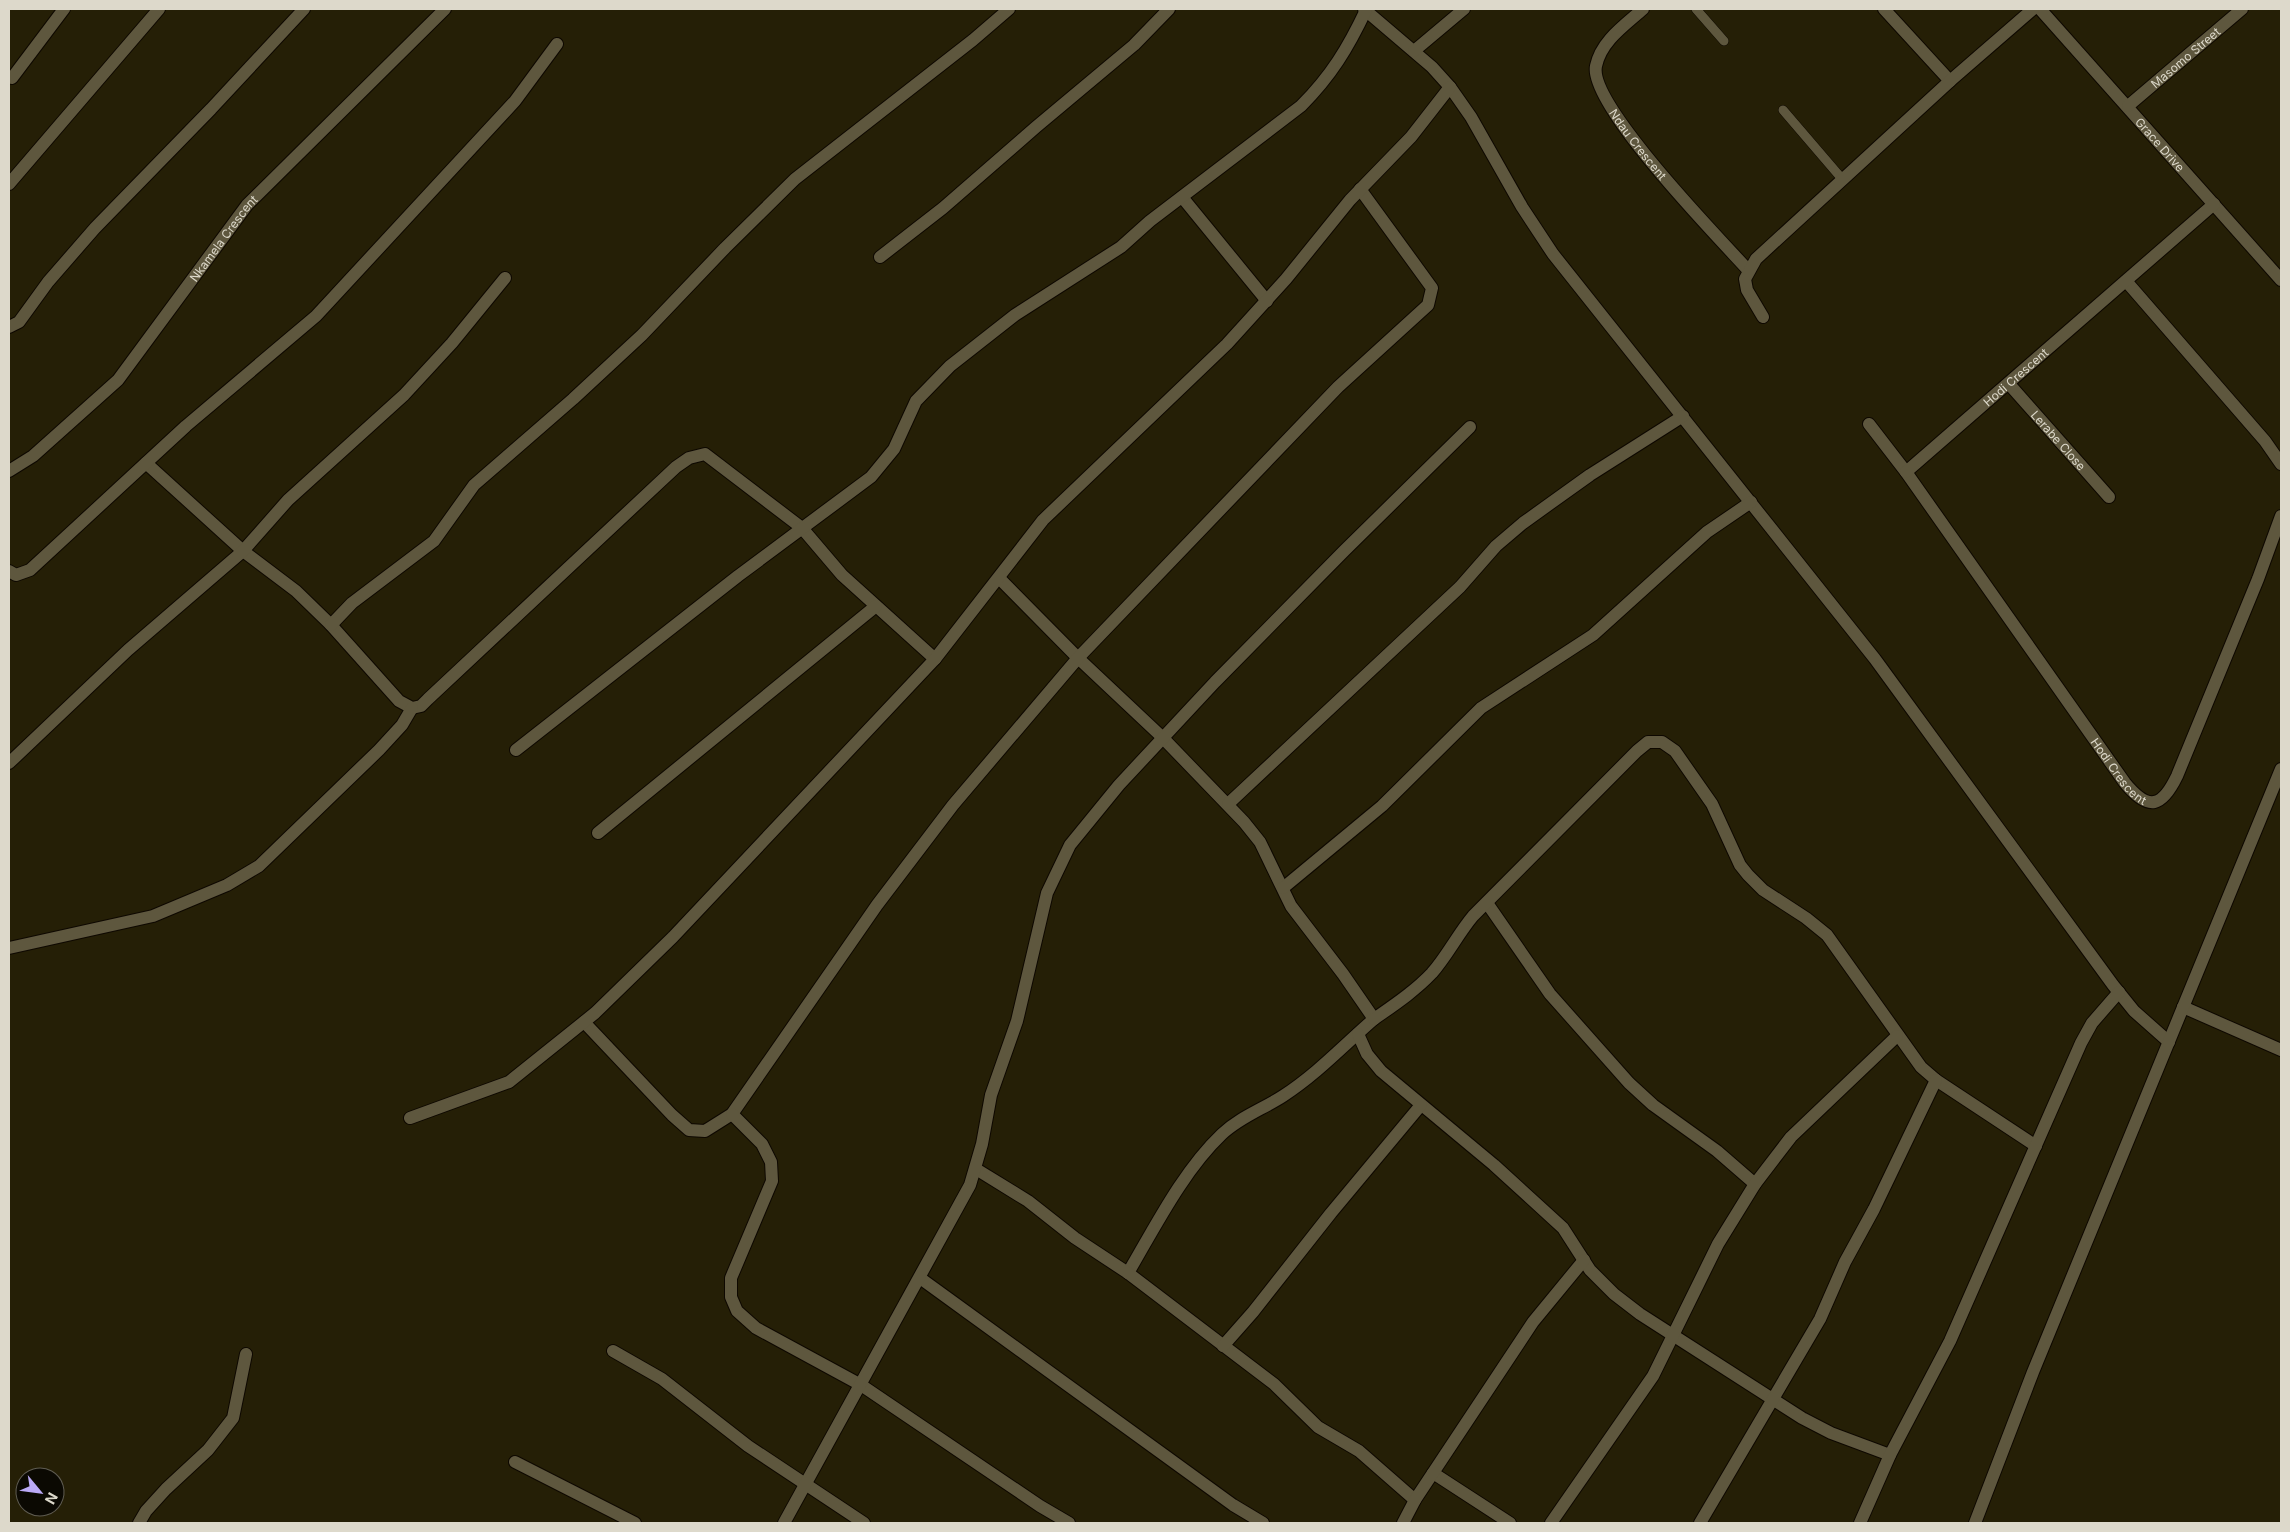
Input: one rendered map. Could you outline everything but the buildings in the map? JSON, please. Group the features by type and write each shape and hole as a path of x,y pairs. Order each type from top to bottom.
{"street":[{"path":"12,78 64,9"},
{"path":"9,184 159,9"},
{"path":"9,327 19,322 48,282 95,228 211,109 304,9"},
{"name":"Nkamela Crescent","path":"9,471 33,456 118,380 247,205 445,9"},
{"path":"331,625 352,603 434,541 474,485 573,399 642,335 725,248 795,179 973,40 1009,9"},
{"path":"880,257 943,208 1134,45 1169,9"},
{"path":"1414,51 1464,9"},
{"name":"Ndau Crescent","path":"1643,9 1610,38 1600,52 1595,68 1598,83 1609,106 1627,132 1748,270"},
{"path":"1884,9 1950,81"},
{"path":"1763,317 1747,290 1745,279 1748,270 1756,259 1950,81 2033,9"},
{"name":"Grace Drive","path":"2040,9 2281,280"},
{"name":"Masomo Street","path":"2128,106 2242,9"},
{"path":"516,750 738,576 871,477 894,449 916,401 950,366 1015,315 1120,247 1301,106 1338,63 1368,11 1432,67 1450,87 1471,117 1522,207 1553,254 1752,502 1920,718 2036,882 2119,992 2134,1011 2169,1042"},
{"path":"9,571 16,575 30,570 186,426 316,316 515,101 557,44"},
{"path":"410,1118 509,1082 584,1022 673,937 935,659 1043,520 1227,344 1267,301 1360,189 1406,142 1450,87"},
{"path":"584,1022 672,1115 689,1130 705,1131 732,1114 811,997 883,897 953,805 1078,658 1338,387 1428,305 1432,288 1360,189"},
{"path":"1182,197 1267,301"},
{"name":"Hodi Crescent","path":"1906,472 2214,204"},
{"path":"9,763 128,650 243,552 288,500 404,395 452,343 505,278"},
{"path":"2126,281 2265,441 2281,464"},
{"name":"Lerabe Close","path":"2009,384 2109,497"},
{"path":"1228,804 1460,587 1502,540 1590,476 1683,416"},
{"name":"Hodi Crescent","path":"1869,424 1906,472 2125,783 2134,794 2146,801 2155,802 2165,797 2177,776 2258,579 2281,516"},
{"path":"784,1523 970,1185 976,1169 991,1094 1017,1020 1048,892 1070,845 1092,816 1162,737 1344,551 1470,428"},
{"path":"146,463 243,552 296,591 331,625 399,701 412,708 421,706 676,467 689,458 705,454 802,528 842,575 935,659"},
{"path":"1283,888 1382,806 1481,708 1594,635 1707,532 1752,502"},
{"path":"999,578 1228,804 1260,842 1291,906 1343,974 1374,1019"},
{"path":"598,833 876,606"},
{"path":"11,946 153,916 227,885 259,866 379,750 402,725 412,708"},
{"path":"1128,1273 1172,1201 1210,1145 1232,1126 1283,1096 1307,1079 1374,1019 1401,1001 1432,972 1460,931 1648,742 1662,742 1675,751 1712,804 1740,865 1764,890 1806,918 1827,935 1897,1036 1921,1067 1936,1080 2036,1146"},
{"path":"1975,1523 2033,1372 2281,769"},
{"path":"1487,903 1550,994 1623,1076 1652,1105 1717,1151 1755,1184"},
{"path":"1860,1523 1890,1455 1942,1357 2081,1043 2092,1023 2119,992"},
{"path":"2183,1007 2281,1050"},
{"path":"1358,1034 1367,1054 1381,1071 1494,1165 1563,1228 1590,1270 1614,1294 1674,1337 1774,1400 1831,1433 1890,1455"},
{"path":"1551,1523 1653,1376 1674,1337 1718,1244 1755,1184 1791,1137 1897,1036"},
{"path":"1700,1523 1820,1319 1845,1262 1874,1209 1936,1080"},
{"path":"1223,1346 1253,1312 1330,1213 1421,1105"},
{"path":"732,1114 762,1144 772,1162 772,1181 732,1278 731,1297 737,1311 756,1328 861,1384 1040,1506 1069,1523"},
{"path":"976,1169 1028,1201 1075,1238 1128,1273 1274,1384 1318,1427 1359,1451 1415,1500"},
{"path":"1403,1523 1415,1500 1534,1322 1584,1260"},
{"path":"920,1278 1233,1505 1263,1523"},
{"path":"614,1350 662,1379 748,1446 864,1523"},
{"path":"139,1523 146,1511 166,1489 208,1450 234,1418 246,1354"},
{"path":"515,1462 635,1523"},
{"path":"1433,1474 1510,1523"}],"lane":[{"path":"1696,9 1724,41"},
{"path":"1783,110 1842,180"}]}
